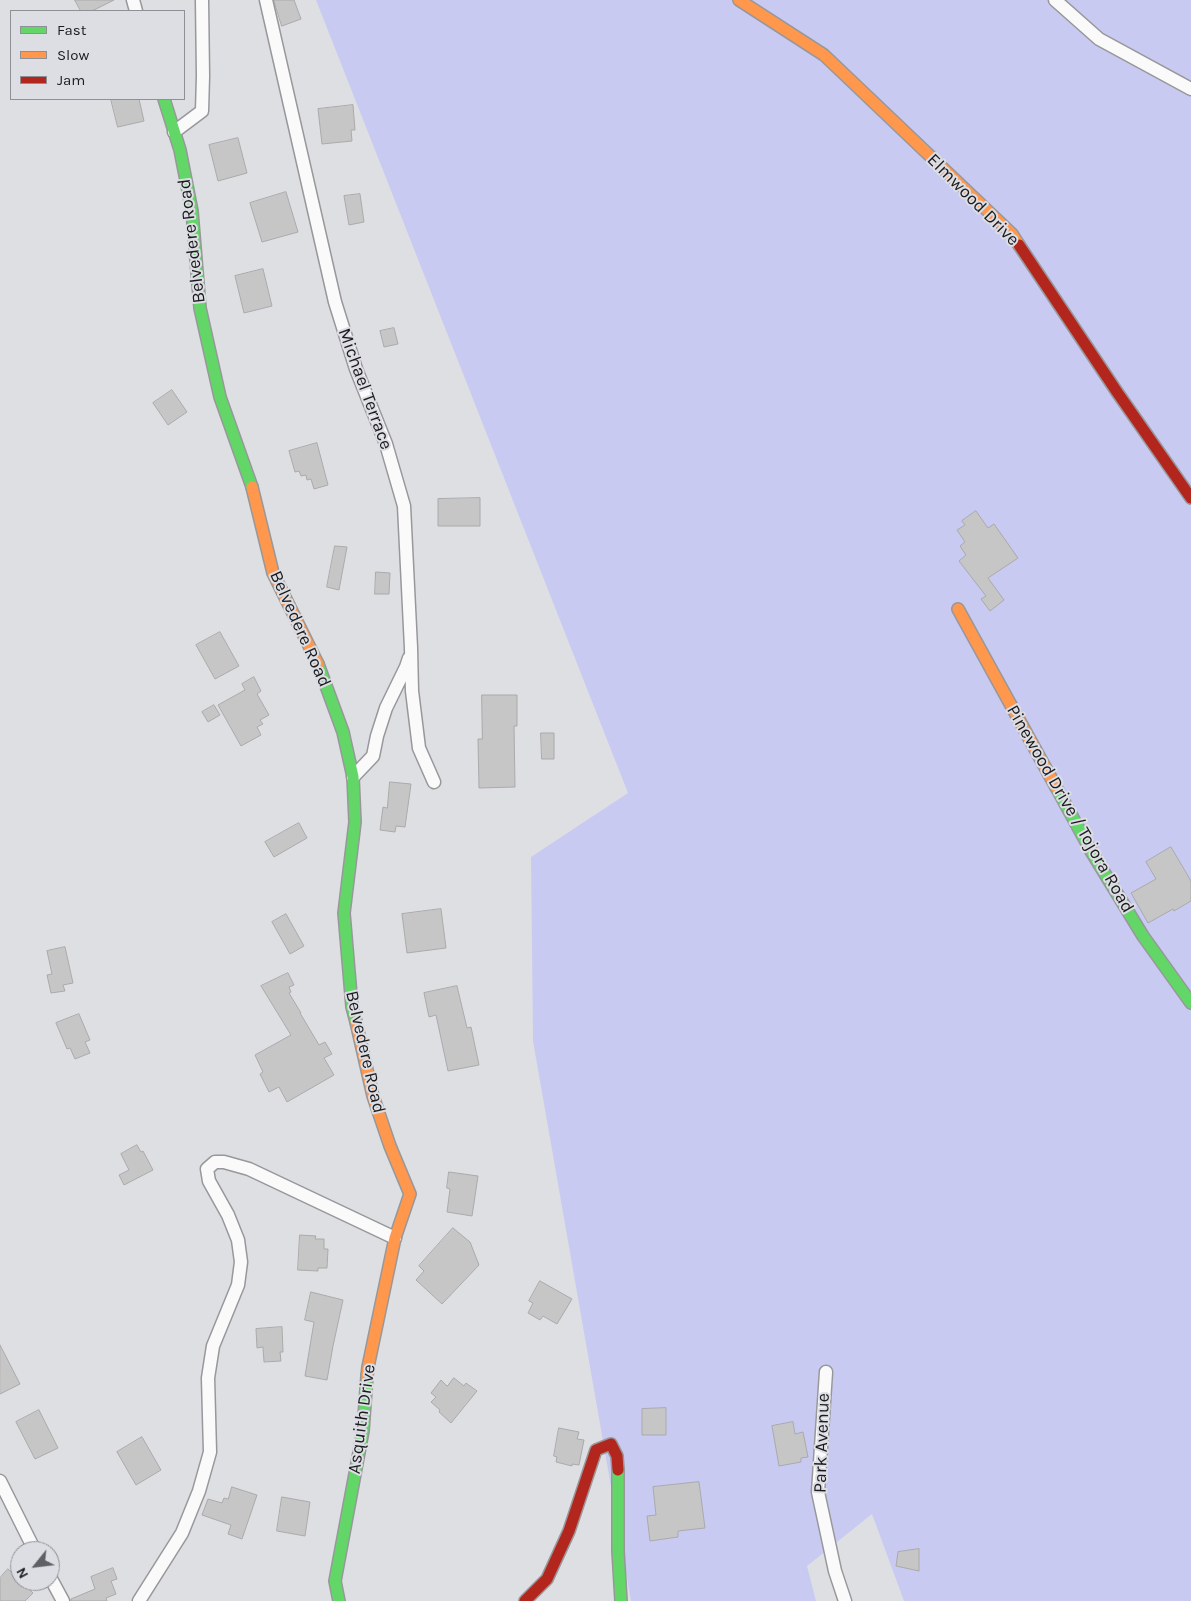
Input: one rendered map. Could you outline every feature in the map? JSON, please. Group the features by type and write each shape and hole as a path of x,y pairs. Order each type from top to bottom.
{"street":[{"path":"174,132 202,110 202,0"},
{"name":"Michael Terrace","path":"266,0 335,302 356,369 386,444 404,506 412,691 419,748 434,782"},
{"name":"Elmwood Drive","path":"739,0 824,55 1012,234 1117,392 1191,498"},
{"path":"1054,0 1099,39 1191,89"},
{"name":"Belvedere Road","path":"164,100 180,150 192,211 200,308 220,397 251,482 273,573 314,654 343,732 353,777 355,822 344,913 352,1007 373,1096 390,1146 410,1194 395,1238"},
{"name":"Pinewood Drive / Tojora Road","path":"958,609 1091,851 1143,936 1191,1003"},
{"path":"353,777 373,756 386,708 406,666 411,648"},
{"path":"139,1601 182,1534 199,1491 210,1452 208,1378 213,1346 238,1285 241,1262 238,1240 228,1215 209,1181 207,1169 215,1162 224,1162 249,1169 395,1238"},
{"name":"Asquith Drive","path":"339,1601 335,1581 364,1431 368,1368 395,1238"},
{"name":"Park Avenue","path":"826,1372 818,1492 835,1571 845,1601"},
{"path":"525,1601 547,1579 569,1531 596,1450 610,1444 617,1456 619,1475 618,1551 621,1601"},
{"path":"0,1481 31,1541"}],"shaded area":[{"path":"316,0 1191,0 1191,1601 904,1601 872,1514 807,1566 816,1601 631,1601 533,1041 531,857 628,793"}],"building":[{"path":"75,0 114,0 94,10 80,10"},
{"path":"274,0 294,0 301,19 282,26"},
{"path":"111,100 139,100 144,121 118,127"},
{"path":"353,105 355,130 351,130 352,141 322,144 318,109"},
{"path":"238,138 247,173 218,181 209,145"},
{"path":"286,192 298,232 262,242 250,203"},
{"path":"360,194 364,222 349,225 344,196"},
{"path":"263,269 272,306 244,313 235,276"},
{"path":"394,328 398,344 384,347 380,331"},
{"path":"172,390 187,412 168,425 153,403"},
{"path":"317,443 328,485 314,489 311,479 307,480 306,475 301,476 299,471 295,472 289,451"},
{"path":"480,498 480,526 438,526 438,499"},
{"path":"976,511 988,528 994,524 1018,558 988,578 1004,600 990,611 981,599 986,596 959,561 966,555 960,546 965,542 957,530 965,525 962,521"},
{"path":"335,546 347,547 339,590 327,587"},
{"path":"376,572 390,573 389,594 375,594"},
{"path":"220,632 239,666 215,679 196,645"},
{"path":"254,677 261,691 257,694 269,715 260,720 263,724 257,727 261,735 241,746 218,705 245,690 242,684"},
{"path":"482,695 517,695 517,726 514,726 515,787 479,788 478,739 482,739"},
{"path":"214,705 220,715 208,722 202,712"},
{"path":"541,733 554,733 554,759 542,759"},
{"path":"390,782 411,784 405,827 396,826 395,832 380,830 383,807 387,808"},
{"path":"299,823 307,838 274,857 265,842"},
{"path":"1171,847 1191,881 1191,901 1148,923 1131,893 1156,879 1146,862"},
{"path":"441,909 446,948 407,953 402,914"},
{"path":"286,914 304,946 290,954 272,922"},
{"path":"65,947 73,983 63,985 65,991 51,993 47,975 52,974 47,951"},
{"path":"288,973 294,985 289,987 291,992 289,993 319,1045 325,1042 332,1054 324,1058 334,1075 287,1102 279,1087 269,1092 260,1074 263,1072 255,1055 291,1035 261,986"},
{"path":"457,986 467,1028 471,1027 479,1065 448,1071 436,1015 429,1017 424,993"},
{"path":"79,1014 90,1040 85,1042 90,1053 75,1059 70,1048 67,1049 56,1023"},
{"path":"137,1145 141,1152 143,1151 153,1170 124,1185 119,1175 129,1170 121,1154"},
{"path":"449,1172 478,1176 472,1216 447,1212 450,1189 447,1188"},
{"path":"453,1228 470,1242 479,1265 442,1304 416,1280 424,1271 419,1266"},
{"path":"300,1235 316,1236 315,1239 324,1239 324,1249 328,1249 327,1268 318,1268 318,1271 298,1270"},
{"path":"540,1281 572,1299 557,1324 543,1316 540,1320 528,1313 533,1303 529,1301"},
{"path":"311,1292 343,1300 327,1380 305,1376 314,1322 305,1320"},
{"path":"282,1327 283,1352 280,1352 281,1361 264,1362 263,1347 257,1348 256,1329"},
{"path":"0,1345 20,1384 0,1394"},
{"path":"454,1378 464,1386 466,1383 477,1391 451,1423 431,1402 436,1397 431,1393 441,1380 447,1386"},
{"path":"666,1408 666,1435 642,1435 642,1409"},
{"path":"39,1410 58,1448 35,1459 16,1422"},
{"path":"793,1422 795,1434 803,1432 808,1457 801,1458 801,1462 779,1466 772,1426"},
{"path":"559,1428 579,1432 577,1439 584,1440 579,1465 572,1464 572,1466 556,1462 557,1457 554,1456"},
{"path":"142,1437 161,1470 136,1485 117,1452"},
{"path":"699,1482 705,1528 678,1531 678,1537 650,1541 647,1516 656,1515 653,1487"},
{"path":"232,1487 257,1495 242,1539 228,1534 231,1525 202,1515 208,1499 222,1503 224,1498 228,1499"},
{"path":"282,1497 310,1502 305,1536 277,1531"},
{"path":"919,1549 919,1571 896,1566 898,1552"},
{"path":"113,1568 117,1579 111,1581 116,1594 106,1598 107,1601 71,1601 71,1599 95,1589 91,1577"},
{"path":"8,1569 10,1571 10,1591 31,1591 33,1593 25,1601 0,1601 0,1578"}],"traffic: fast":[{"path":"164,100 180,150 192,211 200,308 220,397 252,487"},
{"path":"318,664 343,732 353,777 355,822 344,913 352,1007 356,1022"},
{"path":"1056,787 1091,851 1143,936 1191,1003"},
{"path":"339,1601 335,1581 363,1431 367,1376"},
{"path":"618,1470 618,1551 621,1601"}],"traffic: slow":[{"path":"739,0 824,55 1012,234 1019,245"},
{"path":"252,487 273,573 318,664"},
{"path":"958,609 1056,787"},
{"path":"356,1022 373,1096 390,1146 410,1194 395,1238 367,1376"}],"traffic: jam":[{"path":"1019,245 1117,392 1191,498"},
{"path":"525,1601 547,1579 569,1531 596,1450 611,1444 617,1456 618,1470"}]}
